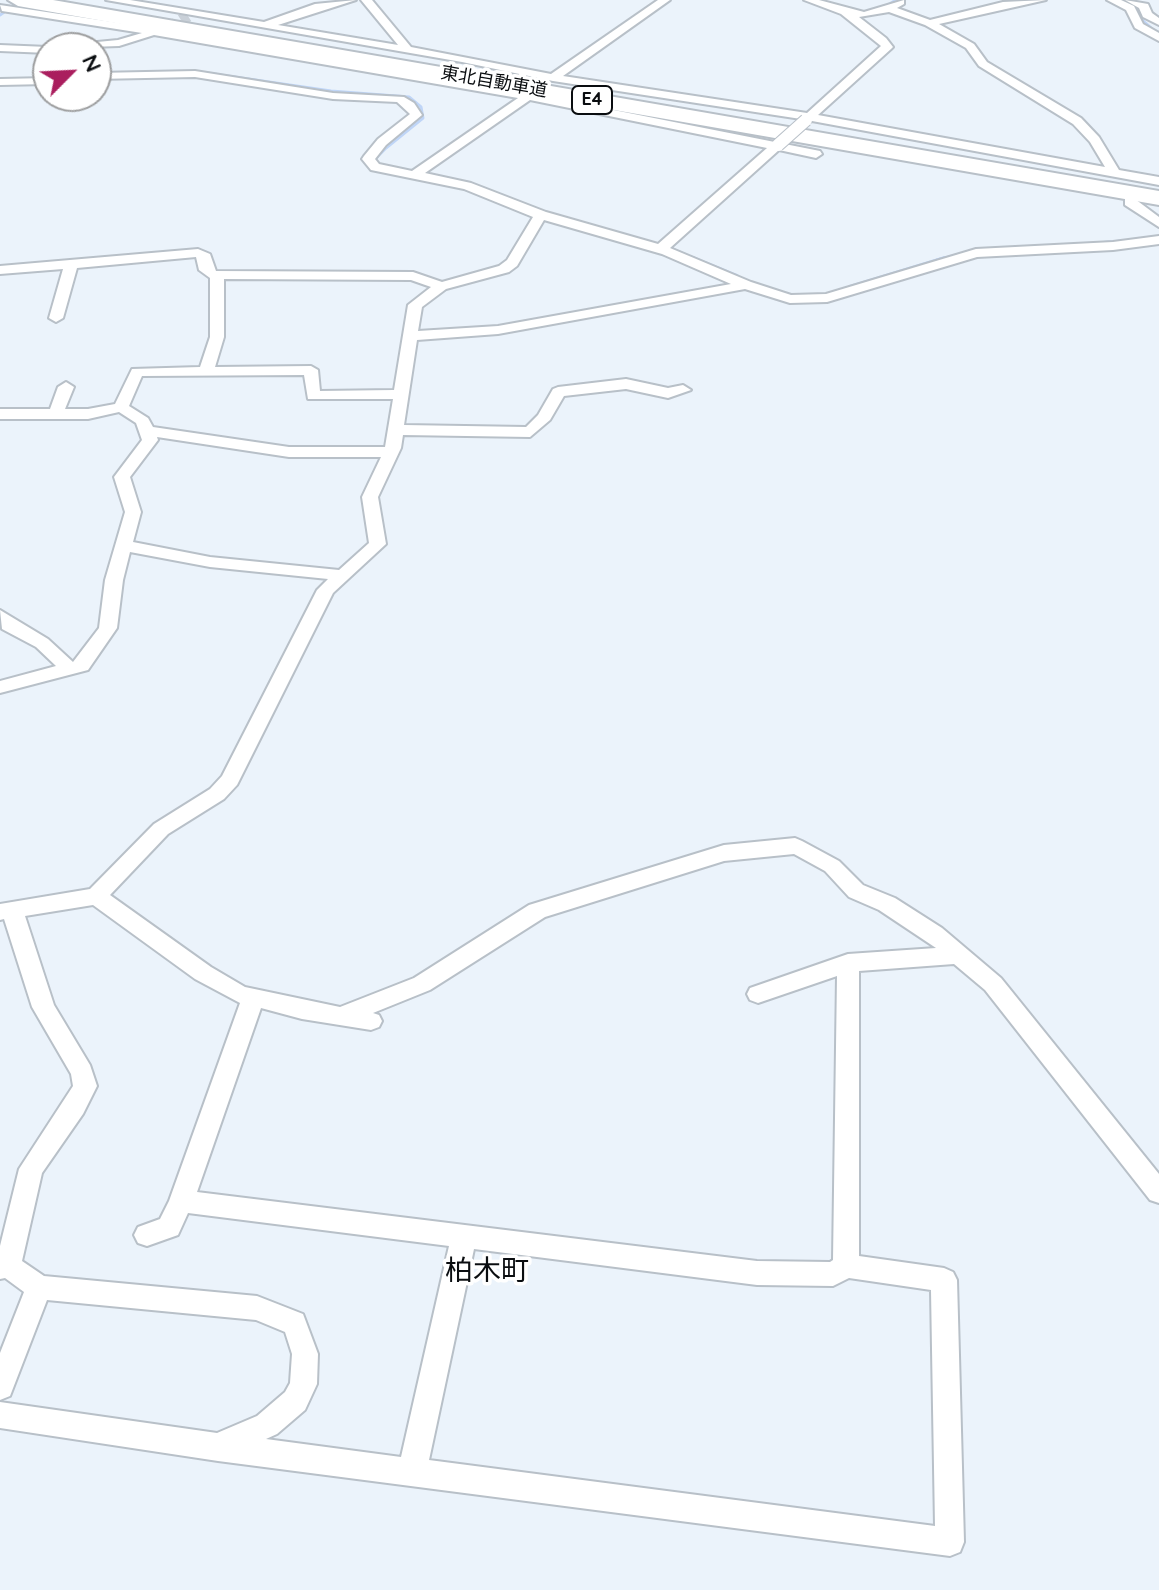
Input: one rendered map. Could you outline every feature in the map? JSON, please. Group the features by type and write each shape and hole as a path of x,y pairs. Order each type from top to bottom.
{"highway":[{"name":"東北自動車道","path":"63,0 276,35 861,141 1150,184"},
{"name":"東北自動車道","path":"11,5 283,44 886,153 1159,198"}],"street":[{"path":"111,0 807,119 1115,174 1150,184 1159,181"},
{"path":"265,25 315,7 351,0"},
{"path":"366,0 395,33 405,47 403,50"},
{"path":"553,78 665,0"},
{"path":"809,0 845,12 870,15 890,9 904,0"},
{"path":"930,23 1003,5 1041,0"},
{"path":"1112,0 1144,6 1147,15 1159,22"},
{"path":"1133,2 1139,26 1159,38"},
{"path":"11,5 528,96 816,154"},
{"path":"890,9 930,23 970,46 983,64 1002,78 1077,121 1095,140 1115,174"},
{"path":"663,246 887,47 845,12"},
{"path":"112,44 161,33"},
{"path":"0,48 32,49"},
{"path":"112,76 195,74 333,96 400,99 410,105 416,115 382,142 368,160 382,169 417,173 467,186 541,215 663,246 746,285 790,299 817,300 976,253 1113,246 1159,240"},
{"path":"0,82 32,81"},
{"path":"417,173 528,96"},
{"path":"1113,150 1114,157 1150,184"},
{"path":"1130,202 1159,223"},
{"path":"218,1447 267,1425 295,1401 303,1384 305,1354 294,1323 257,1308 39,1287 4,1266 31,1169 75,1107 85,1086 82,1072 43,1007 6,911 96,896 161,829 217,794 230,780 326,590 339,575 378,544 370,497 391,452 403,394 415,305 441,286 504,269 512,263 541,215"},
{"path":"0,270 198,253 205,257 208,273 217,275 413,276 441,286"},
{"path":"56,318 71,263"},
{"path":"206,371 217,337 217,275"},
{"path":"411,336 498,330 746,285"},
{"path":"121,407 136,369 146,355"},
{"path":"137,372 311,370 313,396 403,394"},
{"path":"396,430 530,432 545,417 558,392 626,384 668,393 683,390"},
{"path":"56,414 66,387"},
{"path":"0,414 88,414 121,407 134,413 149,431 150,440 122,477 133,512 114,580 108,628 81,666 0,687"},
{"path":"149,431 289,452 391,452"},
{"path":"125,546 210,562 339,575"},
{"path":"0,616 8,625 42,643 70,669"},
{"path":"341,1016 422,984 537,911 724,853 795,846 832,866 856,891 887,904 934,934 993,984 1159,1192"},
{"path":"96,896 203,973 239,994 371,1021"},
{"path":"758,994 848,963 960,955"},
{"path":"846,1266 848,963"},
{"path":"147,1235 169,1227 181,1201 253,998"},
{"path":"0,1415 218,1447 950,1542 944,1280 846,1266 833,1274 757,1273 181,1201"},
{"path":"412,1472 464,1236"},
{"path":"0,1387 39,1287"}],"waterway":[{"path":"0,15 21,0"},
{"path":"883,8 896,0"},
{"path":"1121,0 1137,6 1143,21 1159,35"},
{"path":"171,72 200,72 331,91 409,97 421,107 423,118 386,148 375,159 376,163"},
{"path":"467,182 488,190"},
{"path":"1096,243 1122,241"},
{"path":"665,246 698,260"},
{"path":"937,260 979,249"},
{"path":"693,258 737,276"},
{"path":"850,287 945,258"}],"tunnel":[{"path":"166,30 188,16"},
{"path":"437,77 457,62"}],"district":[{"name":"柏木町","path":"487,1272"}]}
